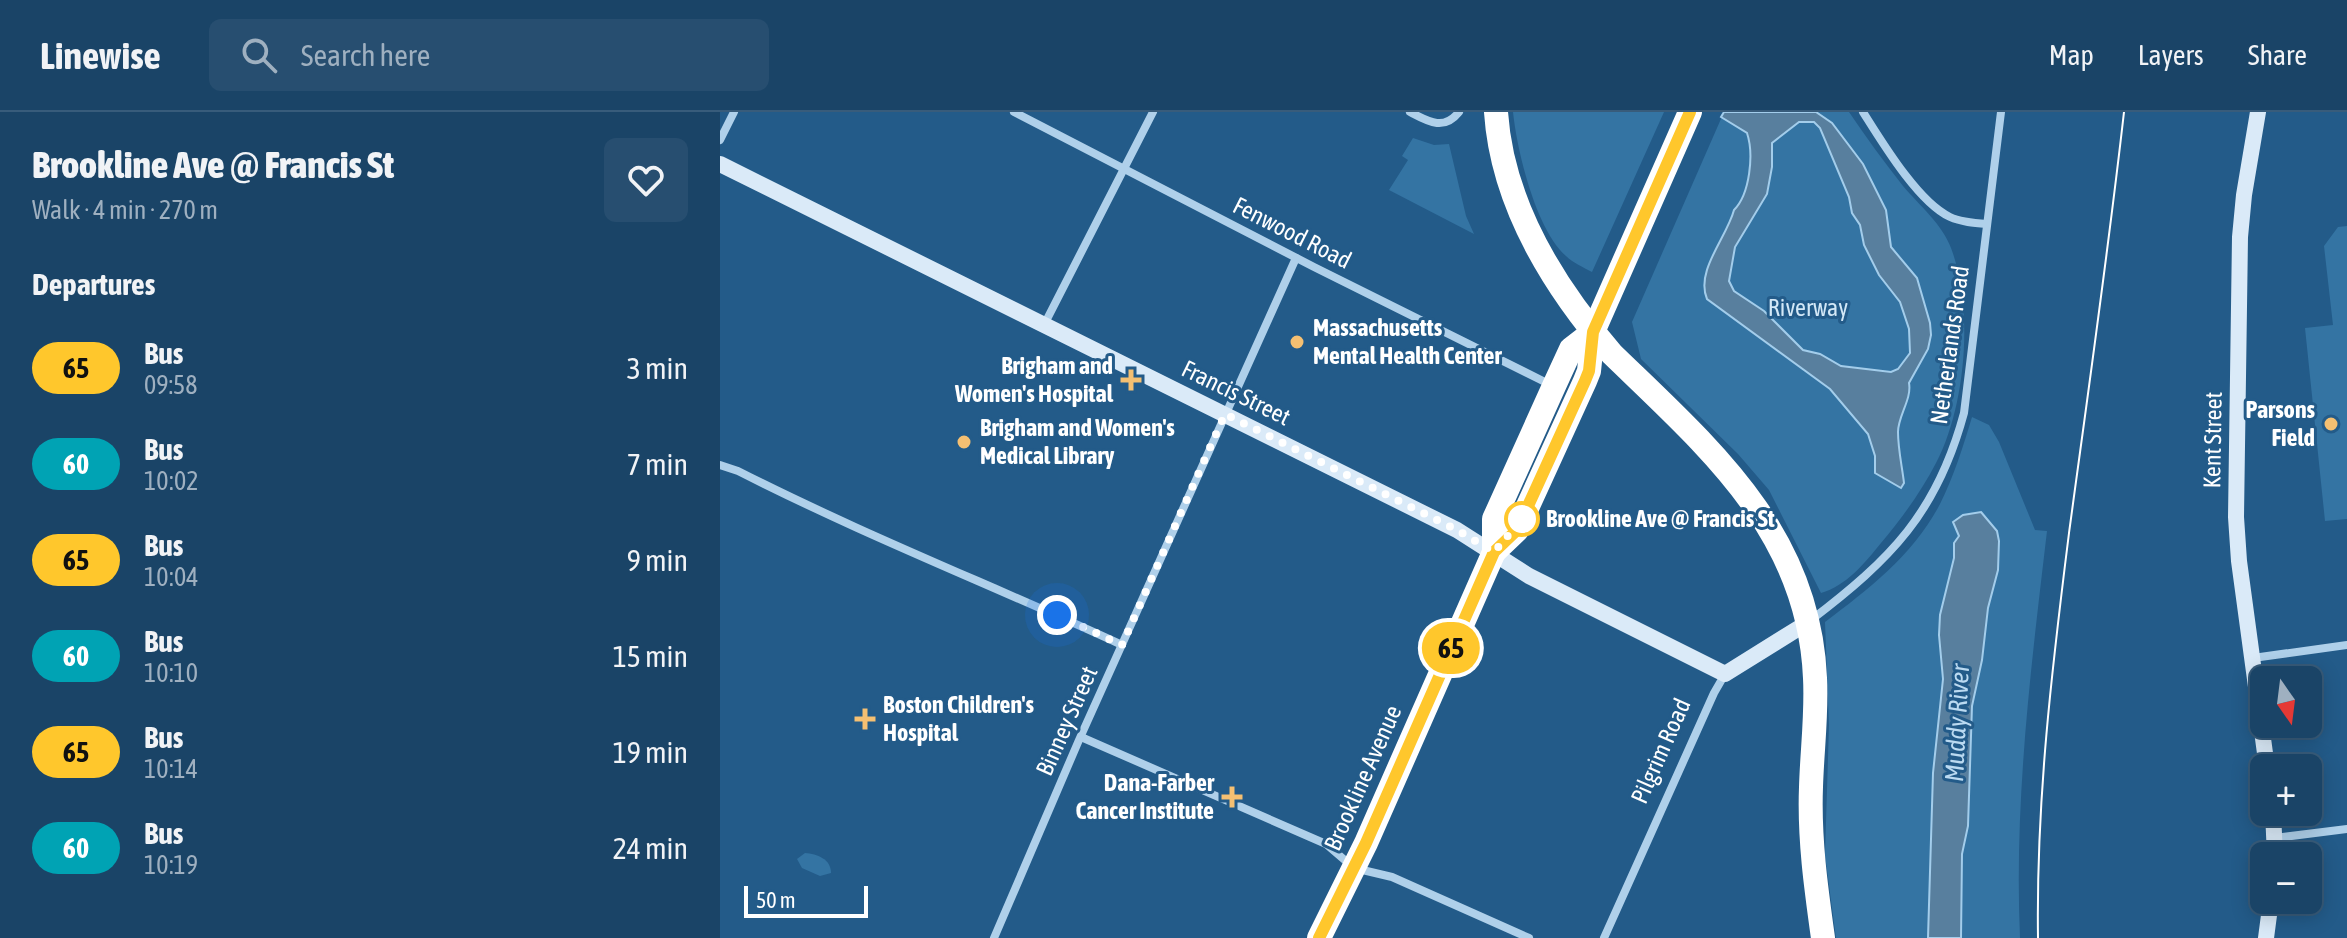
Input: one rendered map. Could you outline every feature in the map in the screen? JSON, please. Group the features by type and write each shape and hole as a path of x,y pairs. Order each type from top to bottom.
{"highway":[{"path":"1496,112 1506,171 1522,216 1556,278 1593,332 1724,466 1762,513 1786,557 1807,623 1815,680 1811,830 1823,938"},
{"name":"Brookline Avenue","path":"1319,938 1354,868 1494,552 1517,530 1536,490 1589,371 1593,332 1690,112"},
{"name":"Brookline Avenue","path":"1494,552 1494,519 1571,349 1593,332"}],"main road":[{"name":"Kent Street","path":"2258,112 2242,214 2237,321 2236,517 2265,754"},
{"name":"Francis Street","path":"720,164 1457,530 1529,576 1725,674"},
{"name":"Pilgrim Road","path":"1725,674 1807,623"},
{"path":"2274,826 2275,842"},
{"path":"2266,938 2269,914"}],"street":[{"path":"720,140 734,112"},
{"name":"Fenwood Road","path":"1014,112 1296,258 1554,386"},
{"path":"1044,325 1153,112"},
{"path":"1410,112 1444,124 1459,112"},
{"path":"1863,112 1895,159 1934,206 1953,219 1987,224"},
{"name":"Netherlands Road","path":"1807,623 1851,590 1886,558 1917,521 1941,480 1964,413 2001,112"},
{"name":"Binney Street","path":"994,938 1296,258"},
{"path":"720,465 1122,645"},
{"path":"2251,658 2347,645"},
{"name":"Pilgrim Road","path":"1604,938 1707,707 1725,674"},
{"path":"1081,737 1326,844 1354,868 1392,877 1529,938"},
{"path":"2275,838 2347,829"}],"green space":[{"path":"1513,112 1664,112 1592,272 1566,256 1546,228 1524,168"},
{"name":"Riverway","path":"1724,112 1849,112 1903,186 1942,231 1958,272 1963,299 1963,357 1960,386 1946,440 1924,484 1889,534 1854,573 1839,585 1821,593 1769,490 1738,454 1641,359 1632,322"},
{"path":"1413,138 1434,145 1449,144 1466,216 1474,234 1389,190 1408,160 1402,156"},
{"name":"Parsons Field","path":"2347,226 2347,519 2325,521 2305,328 2333,325 2324,246 2338,227"},
{"path":"1972,417 1989,425 2035,530 2047,531 2022,785 2020,938 1836,938 1825,855 1829,725 1825,622 1858,597 1917,539 1950,483"},
{"path":"805,853 822,858 829,864 831,873 820,876 802,868 797,859"}],"water":[{"path":"1724,112 1816,112 1832,123 1863,164 1886,210 1891,247 1917,278 1931,335 1928,349 1909,383 1909,395 1899,426 1904,483 1901,488 1875,473 1875,456 1868,434 1830,389 1707,299 1704,288 1708,266 1744,194 1750,162 1747,133 1721,117","holes":["1799,122 1814,122 1820,128 1849,197 1864,245 1879,275 1900,302 1909,329 1910,353 1898,369 1891,372 1841,366 1820,354 1803,350 1764,311 1734,291 1729,281 1735,247 1767,194 1772,143"]},
{"name":"Muddy River","path":"1981,512 1997,531 1998,570 1988,608 1982,660 1972,706 1968,826 1962,854 1961,938 1928,938 1933,773 1943,679 1940,615 1954,558 1954,543 1959,536 1953,522 1963,515"}],"tram line":[{"path":"2038,938 2042,785 2051,684 2124,112"}],"bus line":[{"name":"65","path":"1319,938 1366,843 1494,552 1517,530 1585,381 1593,332 1690,112"}],"place":[{"name":"Massachusetts Mental Health Center","path":"1297,342"},
{"name":"Brigham and Women's Hospital","path":"1131,380"},
{"name":"Parsons Field","path":"2331,424"},
{"name":"Brigham and Women's Medical Library","path":"964,442"},
{"name":"Brookline Ave @ Francis St","path":"1522,519"},
{"name":"Boston Children's Hospital","path":"865,719"},
{"name":"Dana-Farber Cancer Institute","path":"1232,797"}],"route":[{"path":"1057,615 1122,645 1225,414 1457,530 1494,552 1522,519"}]}
